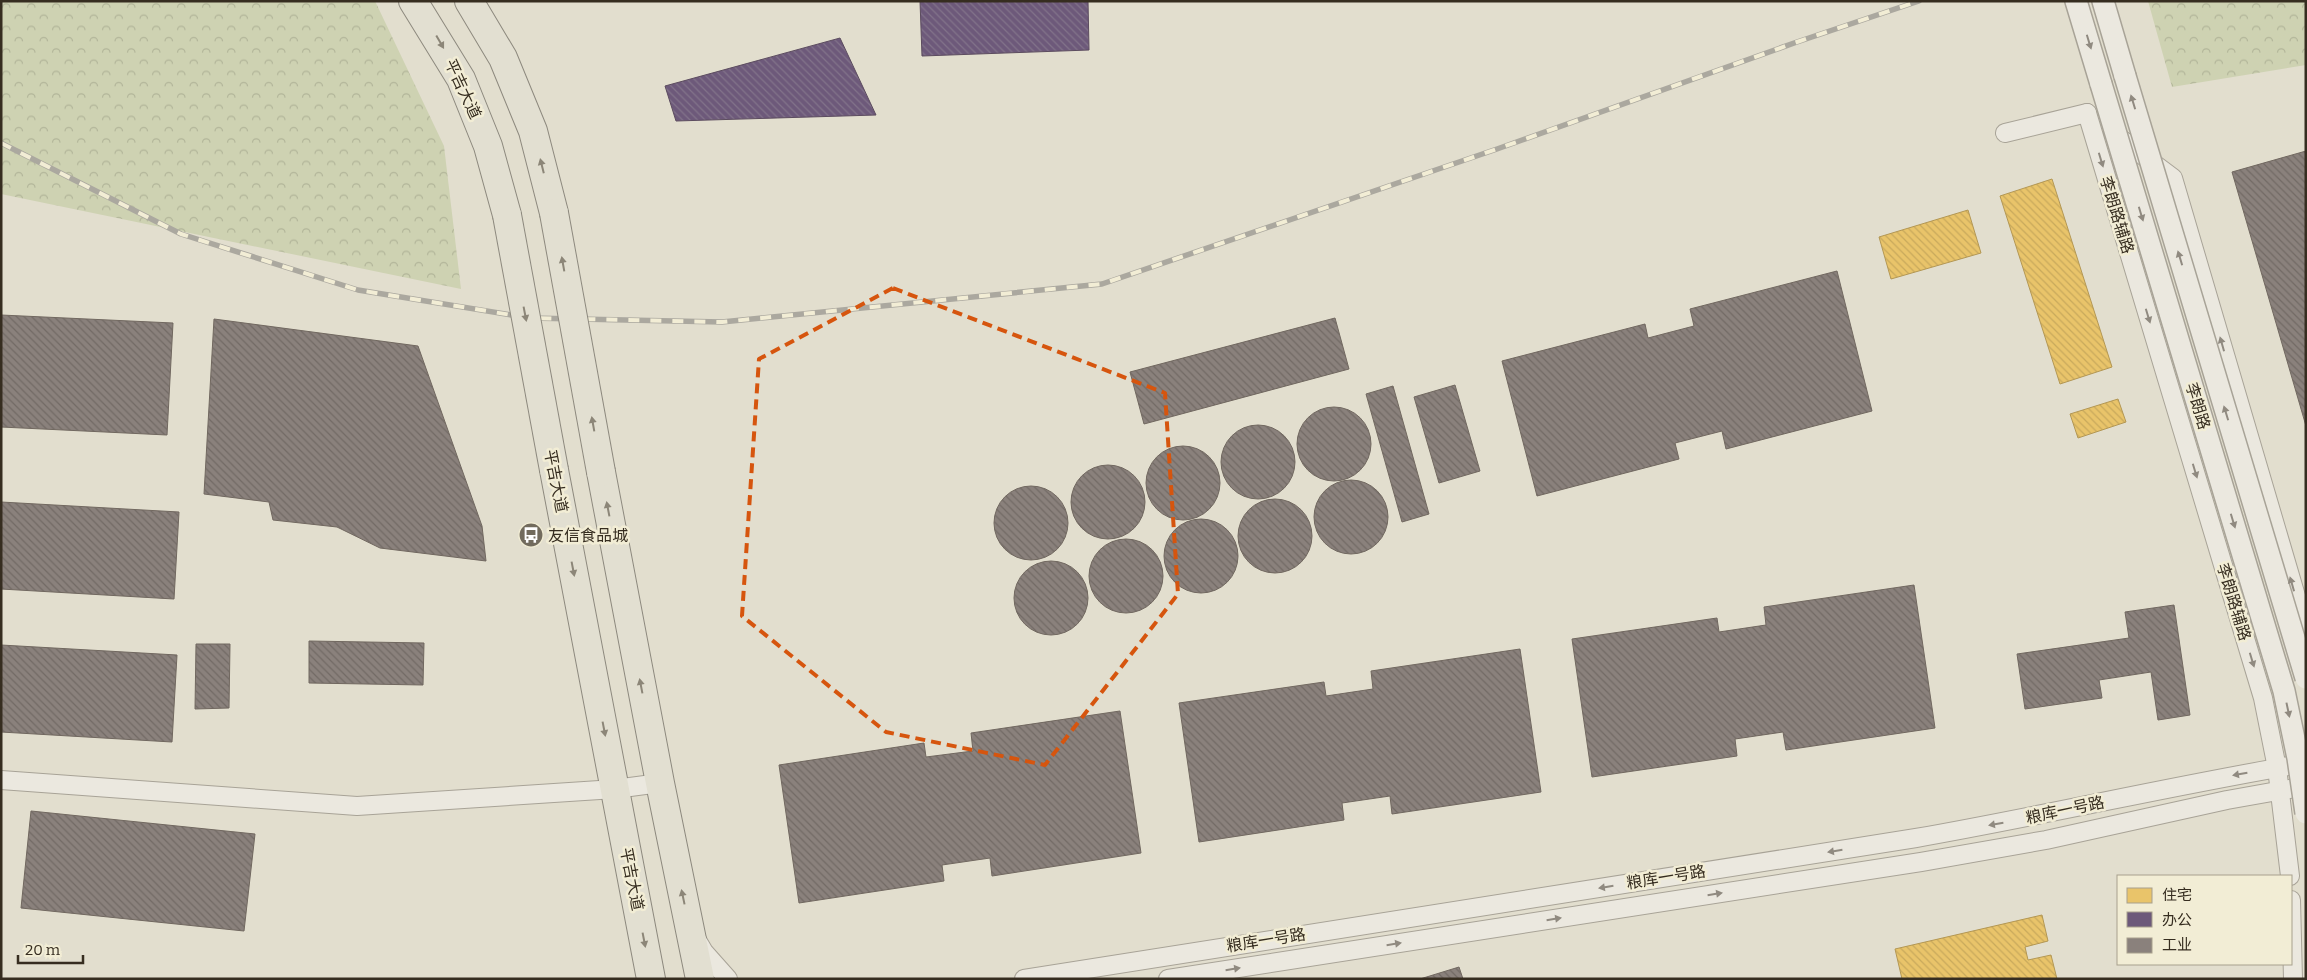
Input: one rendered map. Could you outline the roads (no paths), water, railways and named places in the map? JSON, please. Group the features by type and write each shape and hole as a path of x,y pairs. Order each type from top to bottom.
{"main road":[{"name":"平吉大道","path":"413,1 461,78 488,146 507,215 651,979"},
{"path":"469,1 502,58 533,131 554,213 660,783 700,979"}],"street":[{"name":"李朗路","path":"2076,1 2284,691 2298,758 2306,813"},
{"name":"李朗路","path":"2103,1 2306,678"},
{"path":"2005,133 2086,113 2173,178 2306,630"},
{"name":"李朗路辅路","path":"2086,113 2263,698 2277,768 2290,875"},
{"name":"粮库一号路","path":"1024,979 1916,838 2041,816 2220,778 2306,763"},
{"path":"1,780 357,806 615,789 660,783"},
{"name":"粮库一号路","path":"1168,979 1940,858 2046,840 2306,786"},
{"path":"689,924 704,952 728,979"},
{"path":"2292,940 2293,979"}],"railway":[{"path":"1,143 181,234 358,290 530,318 722,322 1102,284 1497,149 1797,42 1919,1"}],"place":[{"name":"友信食品城","path":"531,535"}]}
